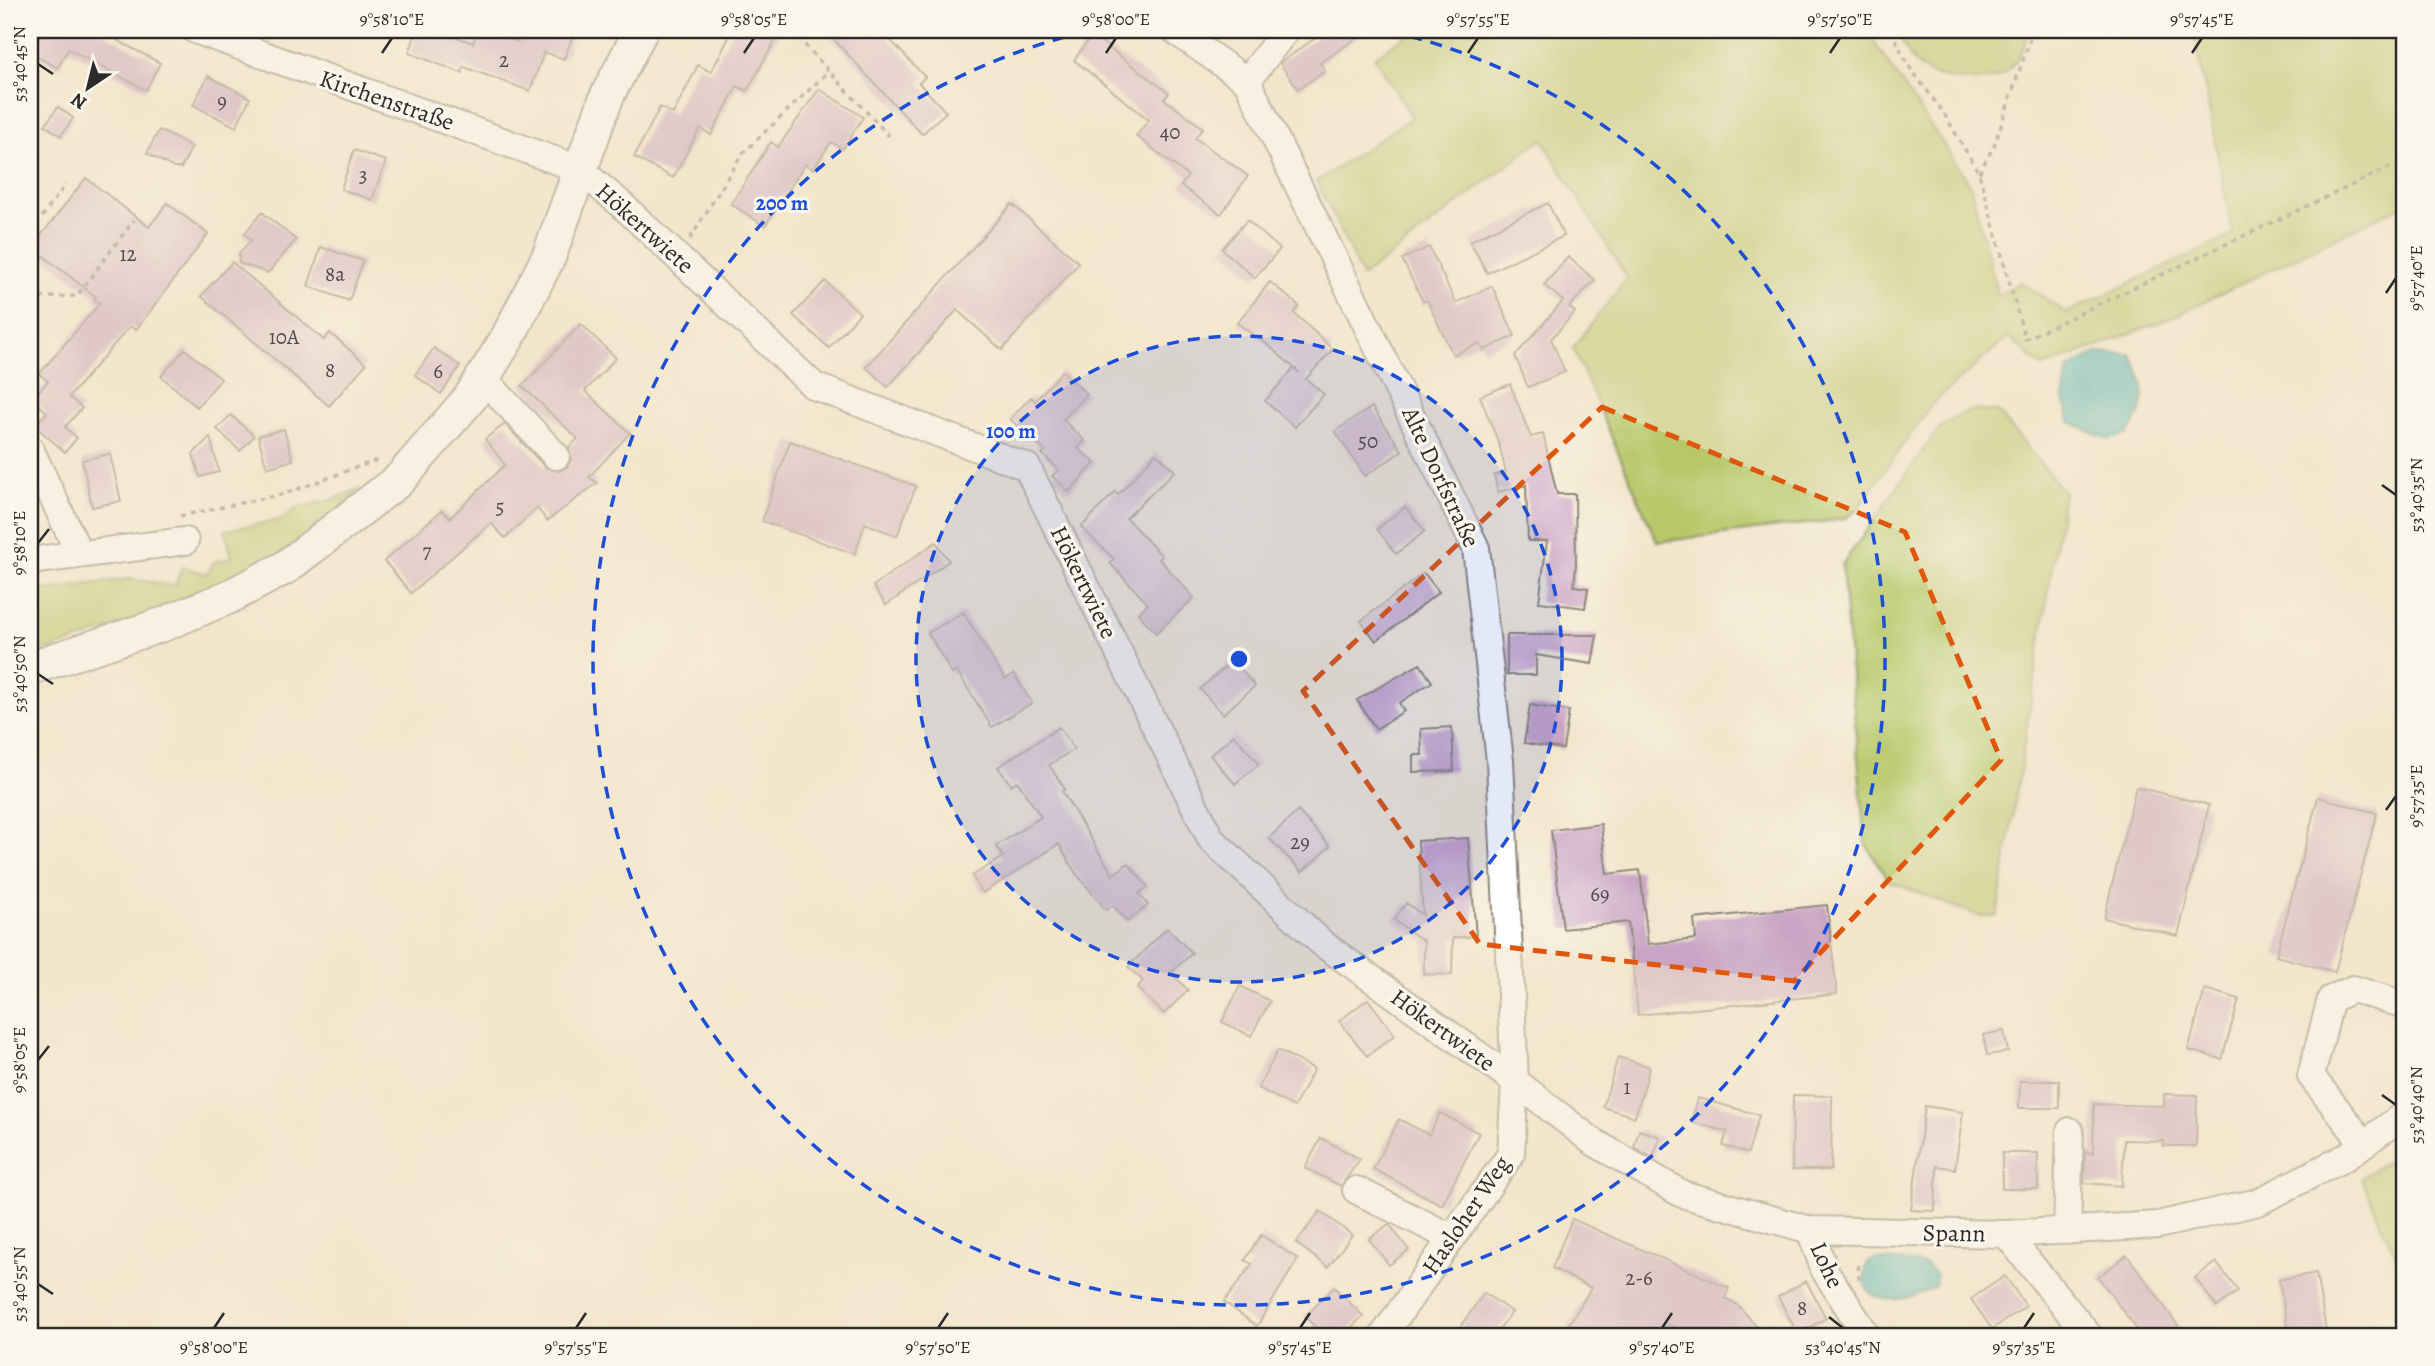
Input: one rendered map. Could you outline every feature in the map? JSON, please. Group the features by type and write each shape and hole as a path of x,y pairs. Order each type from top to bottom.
{"main road":[{"path":"30,668 164,625 231,596 286,567 399,481 454,417 483,377 549,256 607,96 641,30"}],"street":[{"name":"Kirchenstraße","path":"195,30 579,169"},
{"path":"1247,81 1286,30"},
{"name":"Alte Dorfstraße","path":"1187,34 1247,81 1476,548 1500,761 1515,1081"},
{"name":"Hökertwiete","path":"579,169 814,386 1027,467 1211,839 1323,944 1515,1081"},
{"path":"483,377 556,456"},
{"path":"30,449 79,553"},
{"path":"30,561 79,553 182,528"},
{"path":"2364,1144 2311,1076 2331,999 2353,989 2405,1005"},
{"name":"Spann","path":"1515,1081 1592,1141 1682,1194 1810,1230 2006,1234 2158,1226 2258,1202 2346,1157 2405,1114"},
{"name":"Hasloher Weg","path":"1383,1336 1511,1154 1515,1081"},
{"path":"2067,1231 2070,1131"},
{"path":"1356,1190 1452,1238"},
{"name":"Lohe","path":"1810,1230 1825,1271 1867,1336"},
{"path":"2006,1234 2089,1336"}],"path":[{"path":"791,30 888,136"},
{"path":"1891,30 1908,65 1943,112 1979,173 2025,339 2405,160"},
{"path":"1979,173 1994,146 2033,30"},
{"path":"678,258 742,155 829,71"},
{"path":"30,233 66,184"},
{"path":"30,299 77,296 134,220"},
{"path":"182,528 284,495 387,455"}],"highlighted area":[{"path":"1602,407 1905,532 2001,760 1794,981 1480,944 1303,691"}],"green space":[{"path":"1414,30 1866,30 1970,184 1998,295 2021,282 2066,313 2233,235 2194,31 2405,30 2405,204 2173,317 2043,367 2008,337 1933,403 1858,508 1845,519 1657,542 1573,348 1627,278 1542,139 1362,277 1317,181 1412,117 1374,57"},
{"path":"1896,30 2029,30 2021,52 2006,72 1989,79 1965,80 1941,77 1923,70 1911,57"},
{"path":"1970,410 1998,412 2064,492 1997,916 1979,916 1888,881 1865,843 1842,565 1940,427"},
{"path":"361,488 328,520 290,548 250,572 163,611 30,656 30,592 129,579 175,586 182,567 207,574 214,562 232,557 225,530 280,520 299,507 332,500"},
{"path":"2405,1149 2405,1277 2361,1178"}],"water":[{"path":"2096,353 2131,354 2143,386 2143,403 2128,434 2109,440 2070,422 2063,398 2068,369"},
{"path":"1875,1259 1925,1264 1936,1275 1935,1286 1898,1299 1875,1296 1867,1290 1864,1279 1867,1263"}],"building":[{"path":"44,30 98,30 160,63 146,90 68,49 58,68 31,53"},
{"path":"417,30 437,30 473,43 478,30 518,42 523,30 575,30 564,59 544,52 530,91 464,67 462,73 409,53"},
{"path":"733,30 781,30 747,91 737,86 711,135 700,128 673,178 634,157 660,107 673,114 698,65 711,72"},
{"path":"825,30 881,30 925,77 919,83 946,112 922,134"},
{"path":"1327,30 1368,30 1320,63 1325,71 1298,89 1280,63"},
{"path":"1092,35 1169,93 1164,99 1203,128 1195,138 1248,176 1221,214 1181,186 1188,176 1136,136 1149,120 1074,60"},
{"path":"208,76 250,98 236,127 193,105"},
{"path":"819,89 863,117 843,149 831,142 813,169 805,164 765,226 731,204 771,142 778,147"},
{"path":"58,107 73,118 61,136 45,125"},
{"path":"159,130 192,147 181,168 174,168 147,153"},
{"path":"354,150 386,161 372,200 341,189"},
{"path":"86,178 149,227 167,203 208,234 136,330 130,326 69,397 82,408 65,427 77,438 65,452 35,426 47,412 32,399 48,381 39,374 100,303 32,247"},
{"path":"1548,203 1564,236 1487,273 1470,241"},
{"path":"1012,204 1079,263 1002,350 957,310 888,387 866,367"},
{"path":"262,212 296,240 268,273 239,263 239,254 251,240 244,234"},
{"path":"1247,220 1280,249 1255,278 1222,249"},
{"path":"321,247 363,261 349,301 308,286"},
{"path":"1429,247 1456,303 1492,286 1515,336 1484,350 1480,343 1453,355 1427,300 1423,302 1402,259"},
{"path":"1568,257 1595,280 1569,307 1575,312 1551,339 1565,372 1528,387 1515,356 1563,301 1544,285"},
{"path":"232,262 324,340 330,333 366,364 329,406 201,296"},
{"path":"825,281 860,313 829,348 793,315"},
{"path":"1270,282 1299,306 1294,313 1333,349 1306,379 1324,394 1295,427 1265,401 1294,368 1300,373 1268,345 1237,323"},
{"path":"581,324 616,358 585,391 630,433 589,477 597,483 547,521 537,508 505,538 491,523 411,593 384,561 442,510 450,518 505,465 485,439 505,424 545,467 559,471 567,467 571,460 569,447 578,439 522,386"},
{"path":"434,348 460,366 441,394 415,375"},
{"path":"185,349 221,379 197,407 161,376"},
{"path":"1062,371 1087,394 1063,420 1085,441 1078,448 1095,463 1069,492 1052,476 1059,470 1042,454 1045,451 1010,419 1031,397 1035,401"},
{"path":"1510,384 1531,437 1543,434 1557,494 1575,494 1574,586 1588,588 1585,608 1539,602 1547,541 1528,541 1526,485 1498,492 1494,475 1506,473 1499,444 1480,396"},
{"path":"1372,407 1402,451 1365,476 1335,431"},
{"path":"231,415 254,436 240,451 217,429"},
{"path":"284,429 293,460 267,468 258,436"},
{"path":"210,437 219,472 200,477 193,454"},
{"path":"790,441 916,486 897,536 865,523 855,554 762,521"},
{"path":"1156,453 1175,471 1126,518 1162,556 1159,559 1194,598 1156,633 1138,613 1148,604 1110,563 1114,559 1081,527 1115,492 1118,495"},
{"path":"110,454 121,501 92,507 82,460"},
{"path":"1405,507 1425,531 1396,554 1377,529"},
{"path":"936,542 949,561 886,605 873,586"},
{"path":"1424,573 1439,592 1376,641 1361,621"},
{"path":"963,612 1005,679 1014,674 1032,703 992,727 957,671 952,674 928,633"},
{"path":"1507,635 1597,635 1592,664 1536,655 1536,675 1507,675"},
{"path":"1233,660 1255,686 1223,714 1200,689"},
{"path":"1420,664 1432,682 1399,703 1404,711 1376,729 1357,700"},
{"path":"1530,705 1569,711 1563,749 1524,743"},
{"path":"1059,727 1074,749 1049,765 1065,789 1062,791 1113,875 1128,863 1148,887 1139,894 1148,905 1127,922 1113,905 1106,910 1075,872 1059,844 983,893 972,876 1003,857 996,846 1041,817 1017,781 1011,785 998,767"},
{"path":"1452,727 1454,771 1413,772 1413,755 1422,755 1421,729"},
{"path":"1234,735 1259,764 1235,784 1210,755"},
{"path":"2136,787 2209,805 2178,936 2104,918"},
{"path":"2318,797 2377,813 2335,972 2276,956"},
{"path":"1298,811 1330,846 1302,872 1269,838"},
{"path":"1601,824 1607,874 1640,870 1648,944 1696,939 1694,919 1827,905 1837,994 1638,1015 1628,922 1563,929 1551,830"},
{"path":"1468,838 1476,936 1453,938 1452,975 1424,974 1424,941 1394,920 1406,903 1423,915 1418,841"},
{"path":"1167,928 1192,953 1171,973 1188,990 1164,1014 1137,988 1143,981 1128,967"},
{"path":"1240,986 1270,1001 1251,1036 1222,1022"},
{"path":"2205,989 2239,999 2222,1059 2188,1050"},
{"path":"1368,999 1395,1035 1367,1056 1339,1021"},
{"path":"2004,1031 2008,1052 1987,1055 1983,1035"},
{"path":"1278,1050 1314,1069 1294,1107 1258,1088"},
{"path":"1618,1057 1650,1067 1635,1117 1603,1107"},
{"path":"2020,1081 2059,1081 2059,1108 2019,1108"},
{"path":"2164,1094 2197,1095 2196,1146 2163,1146 2164,1141 2124,1140 2122,1186 2084,1183 2085,1152 2093,1153 2094,1104 2164,1106"},
{"path":"1793,1095 1832,1096 1831,1170 1792,1170"},
{"path":"1698,1098 1759,1115 1748,1153 1723,1146 1727,1132 1691,1122"},
{"path":"1925,1106 1963,1112 1955,1169 1937,1166 1935,1211 1911,1210"},
{"path":"1440,1113 1479,1133 1442,1205 1373,1169 1399,1119 1429,1135"},
{"path":"1639,1130 1660,1137 1653,1158 1634,1147"},
{"path":"1321,1138 1360,1159 1341,1186 1305,1168"},
{"path":"2002,1153 2038,1153 2038,1189 2002,1189"},
{"path":"1320,1211 1352,1235 1328,1267 1296,1243"},
{"path":"1572,1219 1729,1288 1725,1298 1738,1305 1765,1336 1691,1336 1668,1324 1660,1336 1580,1336 1568,1326 1591,1288 1552,1268"},
{"path":"1389,1224 1409,1250 1389,1265 1369,1239"},
{"path":"1261,1235 1298,1259 1257,1326 1224,1302 1252,1264 1245,1260"},
{"path":"2127,1255 2185,1336 2142,1336 2098,1277"},
{"path":"2216,1262 2238,1291 2217,1307 2195,1278"},
{"path":"2316,1273 2327,1336 2289,1336 2279,1280"},
{"path":"2005,1276 2026,1306 1992,1329 1971,1299"},
{"path":"1806,1281 1826,1318 1798,1334 1778,1297"},
{"path":"1334,1287 1363,1316 1343,1336 1325,1336 1305,1317"},
{"path":"1484,1293 1512,1312 1494,1336 1454,1336"}]}
